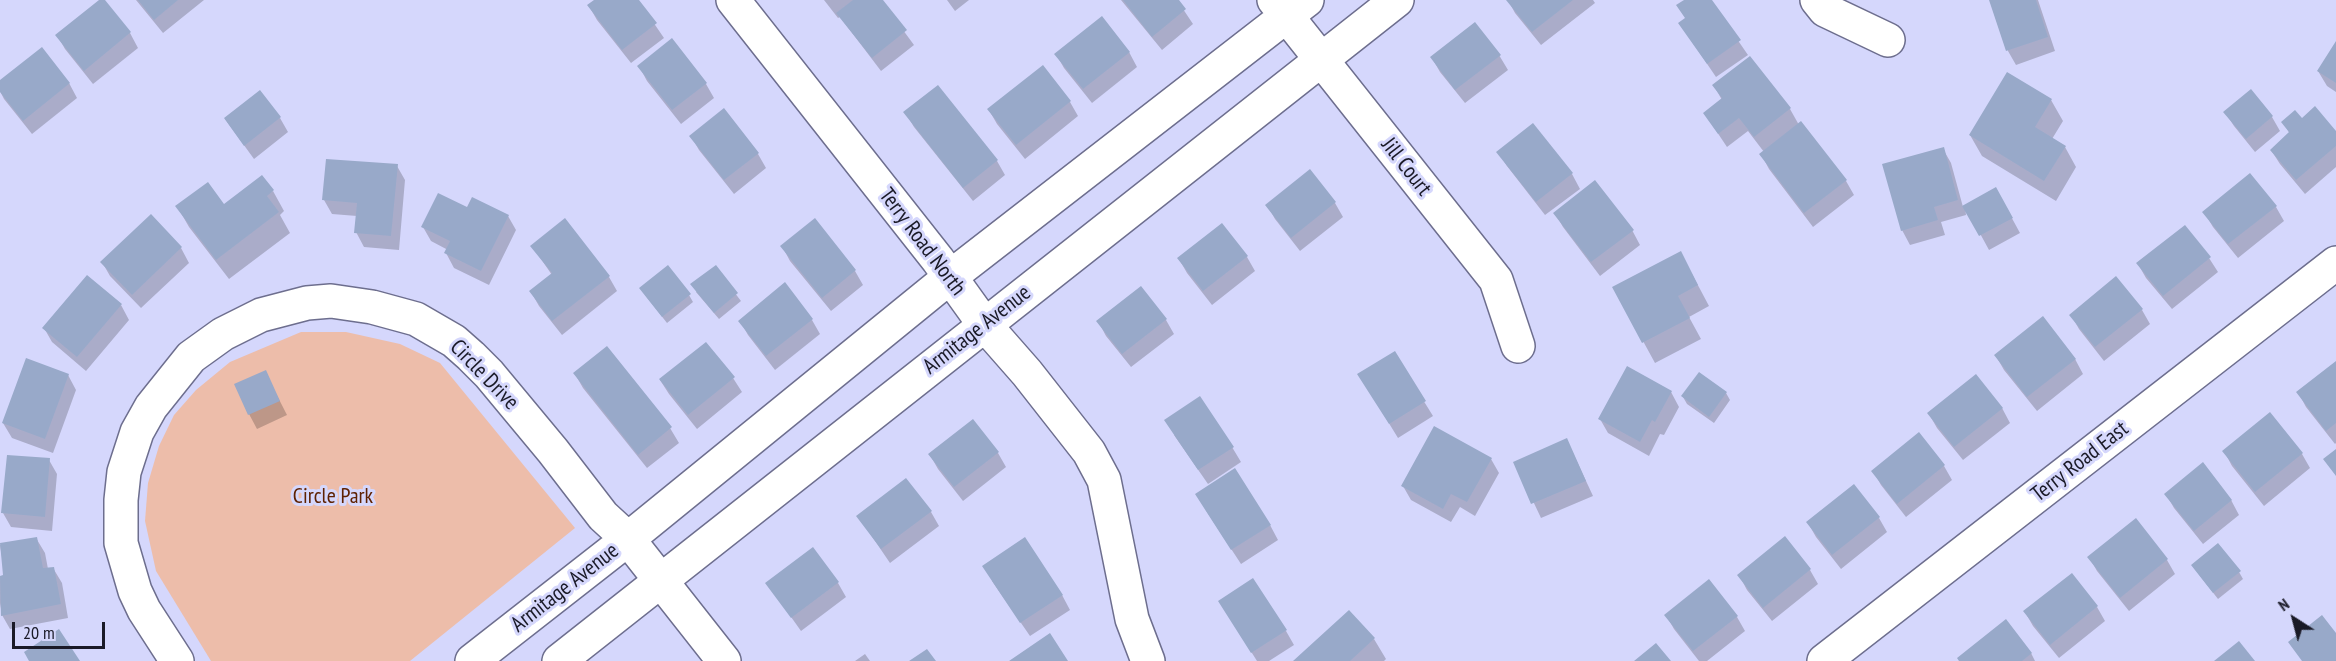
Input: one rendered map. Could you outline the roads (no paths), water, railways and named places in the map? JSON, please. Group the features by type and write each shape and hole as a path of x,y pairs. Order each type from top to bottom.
{"street":[{"name":"Terry Road North","path":"733,0 950,277 984,324 1027,373 1089,452 1104,480 1132,619 1148,661"},
{"name":"Armitage Avenue","path":"559,661 1396,0"},
{"path":"1817,0 1825,10 1888,40"},
{"name":"Armitage Avenue","path":"472,661 628,539 1289,5"},
{"name":"Jill Court","path":"1289,5 1321,60 1496,280 1518,346"},
{"name":"Terry Road East","path":"1824,661 2336,263"},
{"name":"Circle Drive","path":"177,661 144,610 128,569 122,543 121,500 124,472 137,432 151,407 192,357 223,333 261,315 307,303 331,302 372,307 416,319 454,341 489,374 603,516 628,539 724,661"}],"park label":[{"name":"Circle Park","path":"333,497"}]}
